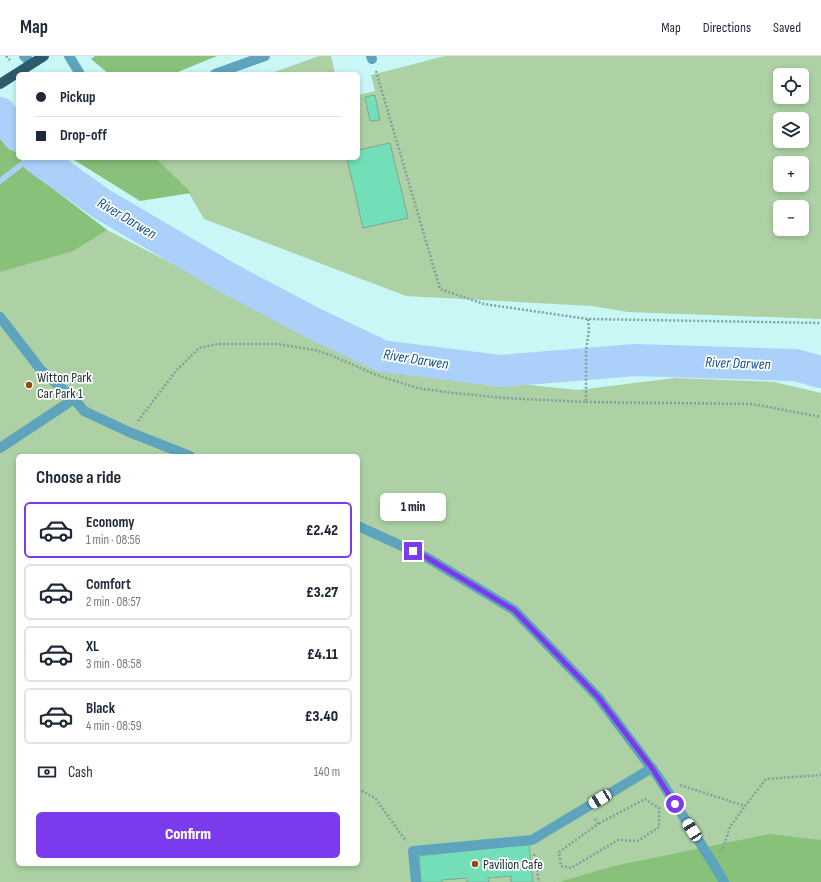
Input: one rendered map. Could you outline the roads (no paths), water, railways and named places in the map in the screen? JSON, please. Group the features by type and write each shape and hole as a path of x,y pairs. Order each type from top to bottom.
{"main road":[{"path":"18,72 28,60 44,56"},
{"path":"0,84 16,73"}],"lane":[{"path":"69,56 79,72"},
{"path":"221,72 265,56"},
{"path":"0,318 41,370 74,399 84,411 129,432 185,454"},
{"path":"0,448 74,399"},
{"path":"360,527 426,557 514,610 598,697 659,778 724,882"},
{"path":"416,882 413,851 532,840 652,768"}],"waterway":[{"name":"River Darwen","path":"0,113 16,133"},
{"path":"0,181 27,160"},
{"name":"River Darwen","path":"40,160 102,204 228,278 313,323 382,356 501,371 635,360 795,365 821,372"}],"place":[{"name":"Witton Park Car Park 1","path":"29,385"},
{"name":"Pavilion Cafe","path":"475,864"}]}
